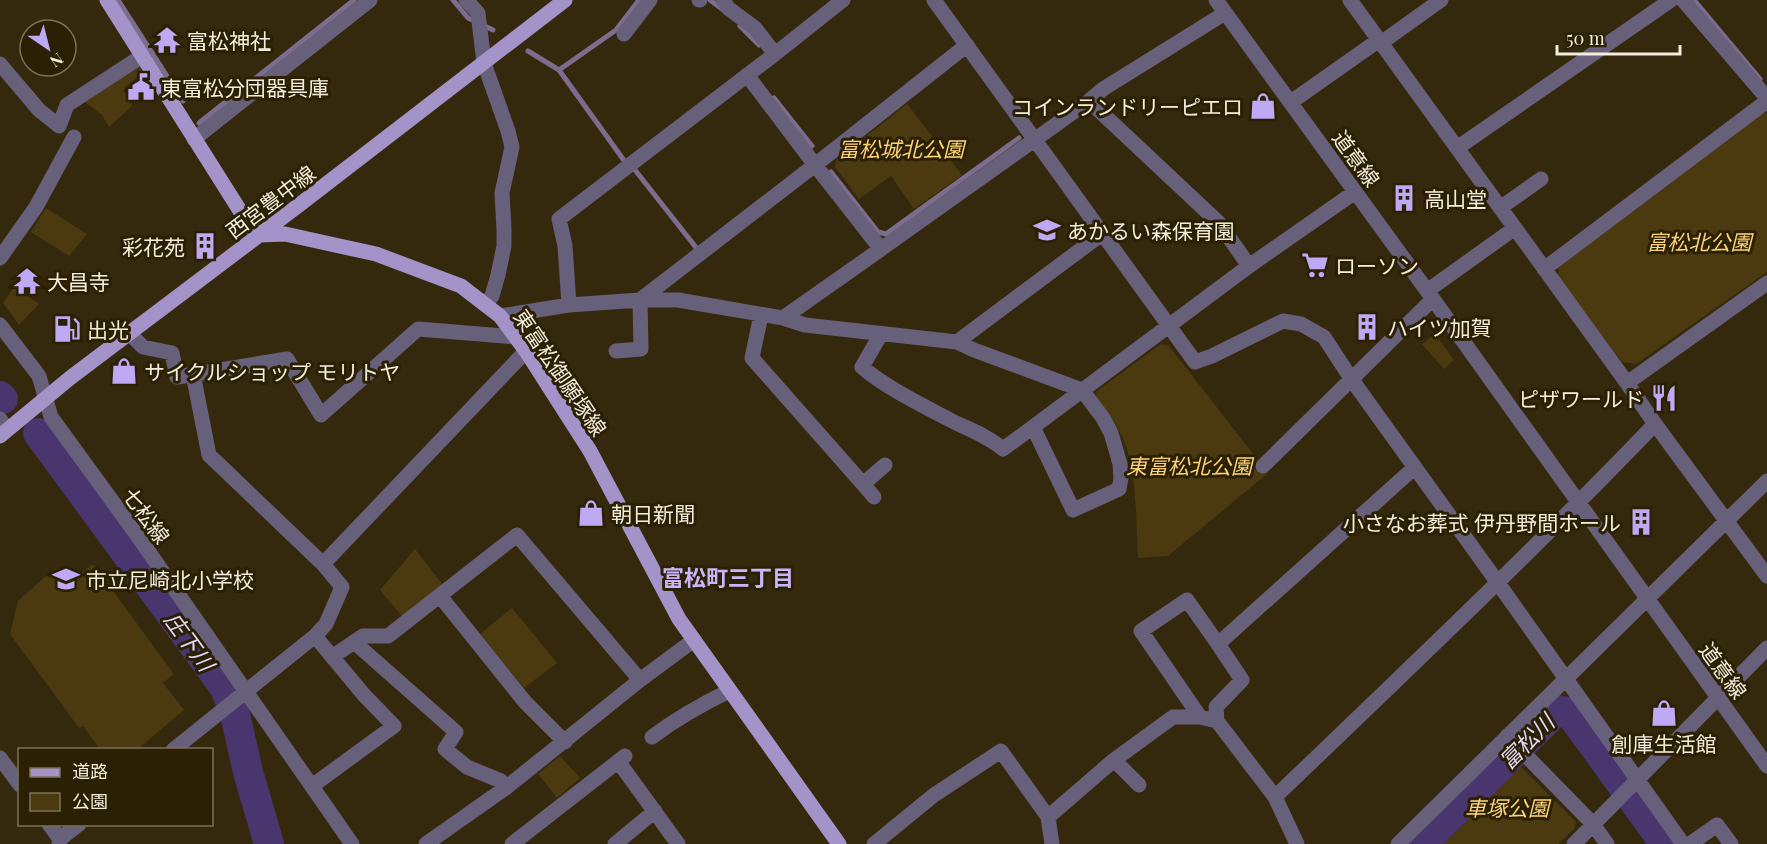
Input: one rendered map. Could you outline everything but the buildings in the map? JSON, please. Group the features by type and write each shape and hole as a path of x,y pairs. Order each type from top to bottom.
{"main road":[{"path":"107,0 249,225 259,235"},
{"name":"西宮豊中線","path":"2,428 44,399 566,0"},
{"name":"東富松御願塚線","path":"259,235 285,234 376,254 461,286 500,316 526,351 590,451 679,619 839,844"}],"street":[{"path":"194,139 370,0"},
{"path":"466,0 478,13 484,63 512,147 502,193 504,246 492,296 486,304"},
{"path":"624,34 650,0"},
{"path":"723,0 728,8 755,28 775,54"},
{"path":"569,305 565,246 559,219 843,0"},
{"path":"934,0 1195,362 1283,321 1301,324 1324,337 1564,679 1630,786 1683,844"},
{"path":"1350,0 1767,576"},
{"path":"1291,102 1441,0"},
{"path":"1457,148 1671,0"},
{"path":"1544,269 1767,99 1683,0"},
{"path":"783,318 1220,6"},
{"name":"道意線","path":"1220,6 1767,766"},
{"path":"640,300 967,45"},
{"path":"0,64 39,110 59,126 67,105 142,56"},
{"path":"747,75 881,249"},
{"path":"1089,101 1219,223 1250,266"},
{"path":"0,258 36,207 74,137"},
{"path":"1500,208 1541,179"},
{"path":"881,334 862,367 875,378 952,421 994,441 1004,449 1250,266 1355,192"},
{"path":"1263,466 1352,380 1430,295 1515,228"},
{"path":"957,342 1102,233"},
{"path":"1627,383 1767,283"},
{"path":"616,351 641,349 640,300"},
{"path":"500,316 569,305 678,300 783,318 805,325 957,342 1082,390 1111,433 1120,464 1119,489 1073,510 1033,427"},
{"path":"761,315 752,358 803,409 874,498"},
{"name":"七松線","path":"0,325 39,376 51,417 137,535 242,694 312,786 352,844"},
{"path":"129,333 143,347 172,353 177,377 287,359 321,415 418,329 516,337"},
{"path":"323,564 526,351"},
{"path":"176,748 315,636 326,624 342,586 323,564 209,455 193,374"},
{"path":"1275,797 1498,584 1655,424"},
{"path":"862,484 885,465"},
{"path":"1218,644 1414,468"},
{"path":"1398,844 1516,745 1564,679 1767,481"},
{"path":"332,657 363,636 388,636 517,535 640,680"},
{"path":"440,597 525,702 565,742"},
{"path":"1200,717 1141,631 1187,600 1242,680 1216,707 1217,721 1275,797 1297,844"},
{"path":"312,786 394,726 364,695 315,636"},
{"path":"426,844 507,787 640,680 694,640"},
{"path":"354,642 456,732 445,749 467,766 507,787"},
{"path":"1574,844 1767,648"},
{"path":"652,737 671,723 729,691"},
{"path":"1048,817 1114,760 1173,717 1200,717 1217,721"},
{"path":"1516,745 1593,824 1607,844"},
{"path":"874,844 934,795 1001,751 1048,817 1052,844"},
{"path":"0,758 18,782"},
{"path":"512,844 622,758 678,844"},
{"path":"1114,760 1139,785"},
{"path":"615,844 656,811"},
{"path":"1690,844 1717,825 1731,844"},
{"path":"50,826 59,842 78,826"}],"green space":[{"path":"138,65 143,72 123,90 132,106 109,127 102,115 85,102"},
{"name":"富松城北公園","path":"907,104 962,175 914,209 891,176 859,199 835,167 836,160"},
{"name":"富松北公園","path":"1761,113 1767,113 1767,272 1636,364 1622,362 1558,277 1559,265"},
{"path":"46,208 87,234 69,256 31,232"},
{"path":"14,287 39,304 19,325 3,303"},
{"path":"1435,334 1454,360 1444,369 1422,344"},
{"name":"東富松北公園","path":"1161,344 1169,346 1268,473 1168,556 1138,558 1131,463 1122,436 1096,398 1097,391"},
{"path":"415,549 443,585 402,616 380,590"},
{"path":"93,564 174,674 163,683 184,710 139,748 99,748 83,726 79,728 10,634 18,601 46,576 73,579"},
{"path":"512,608 557,663 524,688 480,634"},
{"name":"車塚公園","path":"1508,754 1576,822 1574,829 1558,844 1417,844"},
{"path":"560,756 580,778 557,798 538,774"}],"waterway":[{"path":"118,0 183,101"},
{"path":"199,123 354,0"},
{"path":"453,0 468,18 493,30"},
{"path":"528,51 559,70 616,30 639,0"},
{"path":"710,0 722,9"},
{"path":"1694,0 1760,79"},
{"path":"740,26 759,45"},
{"path":"559,70 623,159"},
{"path":"774,98 812,146"},
{"path":"831,172 878,232 886,234 1019,138"},
{"path":"635,170 698,250"},
{"name":"庄下川","path":"0,396 3,399"},
{"name":"庄下川","path":"38,433 225,688 235,714 248,772 269,844"},
{"name":"富松川","path":"1422,844 1557,710 1569,712 1665,844"}],"place":[{"name":"富松神社","path":"167,40"},
{"name":"東富松分団器具庫","path":"141,87"},
{"name":"コインランドリーピエロ","path":"1263,106"},
{"name":"高山堂","path":"1404,198"},
{"name":"あかるい森保育園","path":"1047,230"},
{"name":"彩花苑","path":"205,246"},
{"name":"ローソン","path":"1315,265"},
{"name":"大昌寺","path":"27,281"},
{"name":"ハイツ加賀","path":"1367,327"},
{"name":"出光","path":"67,329"},
{"name":"サイクルショップ モリトヤ","path":"124,371"},
{"name":"ピザワールド","path":"1664,398"},
{"name":"朝日新聞","path":"591,513"},
{"name":"小さなお葬式 伊丹野間ホール","path":"1641,522"},
{"name":"市立尼崎北小学校","path":"66,579"},
{"name":"創庫生活館","path":"1664,713"}],"district":[{"name":"富松町三丁目","path":"728,577"}]}
